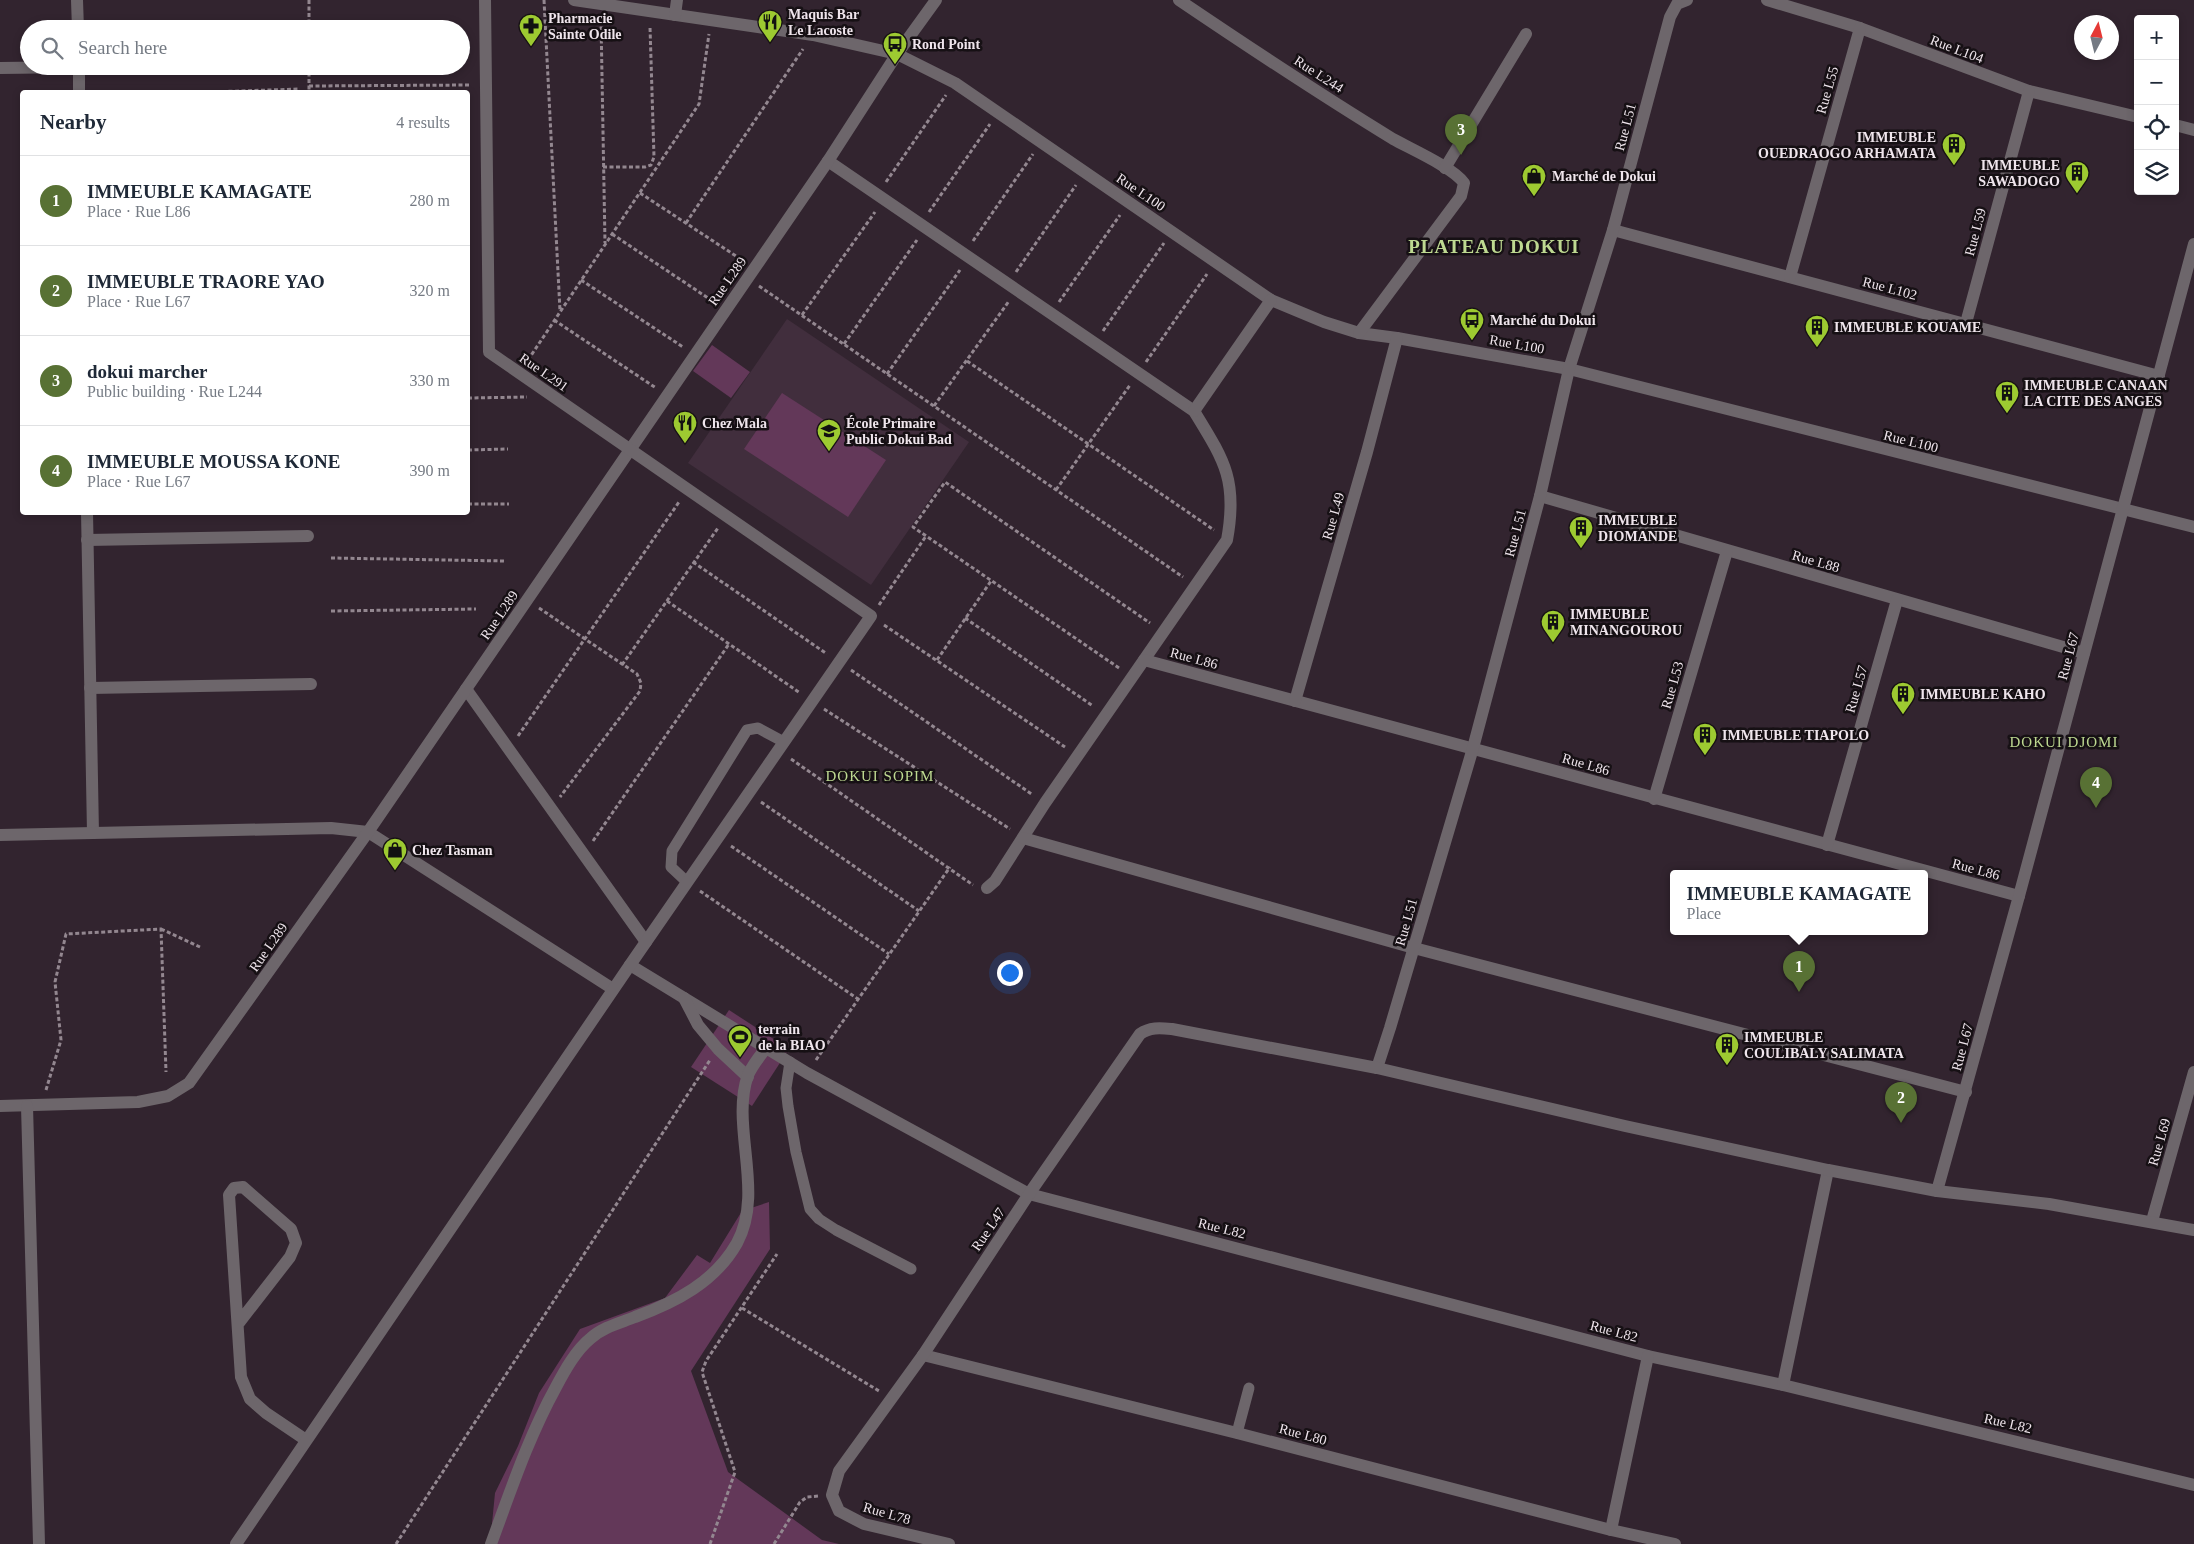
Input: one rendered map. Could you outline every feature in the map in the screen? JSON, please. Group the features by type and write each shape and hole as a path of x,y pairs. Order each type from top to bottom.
{"street":[{"path":"77,0 78,20"},
{"name":"Rue L291","path":"485,0 489,352 871,616"},
{"name":"Rue L100","path":"574,0 813,35 897,54 955,83 1272,300 1324,322 1359,333 1569,369 2194,527"},
{"path":"675,15 677,0"},
{"name":"Rue L289","path":"0,1106 138,1102 168,1096 190,1083 368,832 828,161 897,54 936,0"},
{"name":"Rue L244","path":"1179,0 1317,91 1395,140 1445,168 1464,183 1461,196 1359,333"},
{"name":"Rue L104","path":"1767,0 1860,28 2029,91 2134,116"},
{"name":"Rue L51","path":"1377,1068 1473,748 1540,496 1569,369 1613,230 1670,17 1682,2"},
{"name":"Rue L55","path":"1790,277 1860,28"},
{"path":"1445,168 1526,34"},
{"path":"0,68 20,67"},
{"path":"79,75 79,90"},
{"name":"Rue L59","path":"1966,323 2029,91"},
{"path":"2179,126 2194,130"},
{"path":"828,161 1194,412 1222,457 1231,488 1232,517 1227,540 1045,803 994,881 987,888"},
{"name":"Rue L102","path":"1613,230 1966,323 2158,376"},
{"name":"Rue L67","path":"1936,1191 1966,1092 2194,244"},
{"path":"1194,412 1272,300"},
{"name":"Rue L49","path":"1295,701 1367,452 1397,338"},
{"name":"Rue L88","path":"1540,496 2084,653"},
{"path":"87,515 93,832"},
{"path":"87,540 308,536"},
{"name":"Rue L53","path":"1654,799 1727,551"},
{"name":"Rue L57","path":"1827,844 1897,600"},
{"path":"236,1544 613,989 871,616"},
{"name":"Rue L86","path":"1144,660 1923,870"},
{"path":"90,688 311,684"},
{"path":"466,689 646,942"},
{"path":"0,835 331,828 368,832 613,989"},
{"path":"1023,838 1414,948 1966,1092"},
{"name":"Rue L86","path":"1928,871 2019,896"},
{"name":"Rue L82","path":"630,965 807,1073 1029,1194 1648,1356 1783,1385 2194,1485"},
{"path":"684,998 698,1025 718,1049 748,1076"},
{"name":"Rue L47","path":"832,1495 839,1471 862,1442 923,1355 1029,1194 1140,1034 1146,1029 1172,1028 1377,1068"},
{"path":"491,1544 519,1465 533,1433 562,1375 581,1348 591,1337 610,1326 682,1297 703,1282 727,1259 738,1241 748,1196 743,1103 748,1076 754,1063 767,1047"},
{"path":"1377,1068 1615,1124 1828,1170 1936,1191 2049,1204 2194,1230"},
{"name":"Rue L69","path":"2152,1221 2194,1072"},
{"path":"27,1106 38,1544"},
{"path":"1783,1385 1828,1170"},
{"path":"238,1324 290,1257 296,1243 291,1229 244,1187 234,1188 229,1195 238,1324 242,1377 250,1399 266,1413 306,1440"},
{"name":"Rue L80","path":"923,1355 1238,1433 1611,1530 1675,1544"},
{"path":"1611,1530 1648,1356"},
{"name":"Rue L78","path":"832,1495 839,1511 864,1524 949,1544"}],"lane":[{"path":"687,882 671,867 672,851 746,730 758,728 781,746"},
{"path":"790,1062 786,1088 788,1106 796,1152 810,1209 819,1219 836,1230 911,1269"},
{"path":"1238,1433 1249,1388"}],"path":[{"path":"309,0 309,20"},
{"path":"544,0 560,312"},
{"path":"601,4 605,245"},
{"path":"604,167 645,167 651,165 654,157 650,11"},
{"path":"519,373 698,104 711,20"},
{"path":"686,223 813,35"},
{"path":"309,75 309,90"},
{"path":"802,315 955,83"},
{"path":"309,86 486,85"},
{"path":"270,90 300,89"},
{"path":"844,344 998,112"},
{"path":"887,374 1042,142"},
{"path":"934,406 967,361 1085,172"},
{"path":"640,193 686,223 802,315 1195,585"},
{"path":"1051,314 1128,202"},
{"path":"1094,344 1172,232"},
{"path":"612,234 726,310"},
{"path":"581,280 695,355"},
{"path":"554,320 667,395"},
{"path":"967,361 1227,540"},
{"path":"470,398 528,397"},
{"path":"470,450 508,449"},
{"path":"1132,677 914,527 945,482 1163,632"},
{"path":"508,750 688,490"},
{"path":"470,504 509,504"},
{"path":"622,665 726,516"},
{"path":"926,536 871,616 1078,756"},
{"path":"330,558 505,560"},
{"path":"694,562 1045,803"},
{"path":"937,660 991,581"},
{"path":"527,600 637,674 641,683 640,691 599,748 550,809"},
{"path":"667,601 812,701 1023,838"},
{"path":"331,611 476,609"},
{"path":"965,618 1106,715"},
{"path":"583,855 729,644"},
{"path":"781,746 976,887 987,888"},
{"path":"748,794 919,911"},
{"path":"718,837 889,954"},
{"path":"807,1073 950,867"},
{"path":"687,882 858,999"},
{"path":"42,1105 61,1040 56,982 66,934 161,929 200,947"},
{"path":"161,929 166,1072"},
{"path":"396,1544 718,1049"},
{"path":"710,1544 735,1472 702,1372 706,1361 777,1254"},
{"path":"742,1308 880,1391"},
{"path":"774,1544 800,1502 807,1496 832,1495"}],"shaded area":[{"name":"École Primaire Public Dokui Bad","path":"787,319 969,442 871,585 688,463"},
{"path":"712,345 750,372 731,398 693,371"},
{"path":"782,393 886,460 848,517 744,449"},
{"name":"terrain de la BIAO","path":"729,1010 789,1049 752,1106 691,1067"},
{"path":"769,1202 770,1249 691,1371 728,1472 822,1540 839,1544 486,1544 491,1534 495,1493 518,1446 539,1393 580,1329 665,1298 697,1255 710,1263 742,1211"}],"place":[{"name":"Maquis Bar Le Lacoste","path":"770,43"},
{"name":"Pharmacie Sainte Odile","path":"531,47"},
{"name":"Rond Point","path":"895,65"},
{"name":"dokui marcher","path":"1461,155"},
{"name":"IMMEUBLE OUEDRAOGO ARHAMATA","path":"1954,166"},
{"name":"IMMEUBLE SAWADOGO","path":"2077,194"},
{"name":"Marché de Dokui","path":"1534,197"},
{"name":"Marché du Dokui","path":"1472,341"},
{"name":"IMMEUBLE KOUAME","path":"1817,348"},
{"name":"IMMEUBLE CANAAN LA CITE DES ANGES","path":"2007,414"},
{"name":"Chez Mala","path":"685,444"},
{"name":"École Primaire Public Dokui Bad","path":"829,452"},
{"name":"IMMEUBLE DIOMANDE","path":"1581,549"},
{"name":"IMMEUBLE MINANGOUROU","path":"1553,643"},
{"name":"IMMEUBLE KAHO","path":"1903,715"},
{"name":"IMMEUBLE TIAPOLO","path":"1705,756"},
{"name":"IMMEUBLE MOUSSA KONE","path":"2096,808"},
{"name":"Chez Tasman","path":"395,871"},
{"name":"IMMEUBLE KAMAGATE","path":"1799,992"},
{"name":"terrain de la BIAO","path":"740,1058"},
{"name":"IMMEUBLE COULIBALY SALIMATA","path":"1727,1066"},
{"name":"IMMEUBLE TRAORE YAO","path":"1901,1123"}],"district":[{"name":"PLATEAU DOKUI","path":"1494,246"},
{"name":"DOKUI DJOMI","path":"2064,742"},
{"name":"DOKUI SOPIM","path":"880,776"}]}
